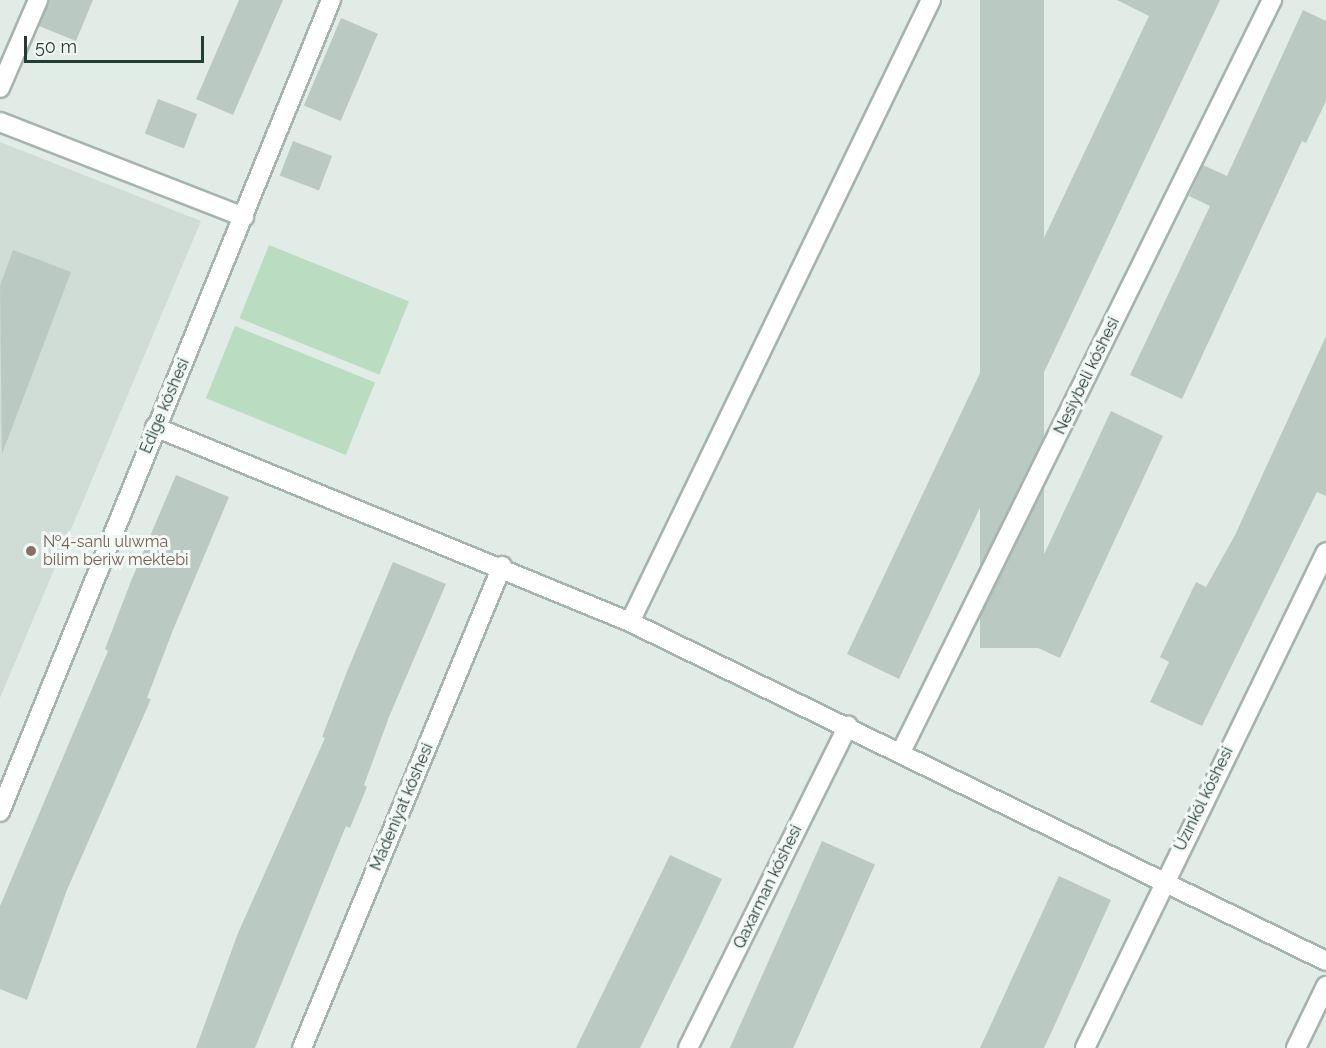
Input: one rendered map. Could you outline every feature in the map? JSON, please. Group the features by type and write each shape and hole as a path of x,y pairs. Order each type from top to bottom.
{"street":[{"path":"0,88 38,0"},
{"name":"Edige kóshesi","path":"0,812 331,0"},
{"path":"630,622 931,0"},
{"name":"Nesiybeli kóshesi","path":"901,752 1272,0"},
{"path":"0,122 244,217"},
{"path":"155,427 502,566 630,622 848,726 1326,961"},
{"name":"Uzınkól kóshesi","path":"1085,1048 1163,881 1326,552"},
{"name":"Mádeniyat kóshesi","path":"302,1048 502,566"},
{"name":"Qaxarman kóshesi","path":"688,1048 848,726"},
{"path":"1296,1048 1326,986"}],"shaded area":[{"name":"№4-sanlı ulıwma bilim beriw mektebi","path":"0,142 201,221 0,698"}],"green space":[{"path":"269,245 409,302 379,375 239,318"},
{"path":"235,326 375,383 346,455 206,398"}],"building":[{"path":"49,0 93,0 76,41 39,26"},
{"path":"239,0 283,0 233,115 196,99"},
{"path":"980,0 1044,0 1044,648 980,648"},
{"path":"1117,0 1220,0 899,679 847,654 1149,16"},
{"path":"1303,10 1326,21 1326,101 1306,143 1302,141 1182,399 1130,375 1210,206 1189,196 1203,165 1227,176"},
{"path":"341,18 378,34 341,121 304,105"},
{"path":"158,99 197,114 184,149 145,134"},
{"path":"293,141 332,156 319,191 280,176"},
{"path":"13,250 71,272 2,454 0,286"},
{"path":"1326,336 1326,496 1317,492 1202,726 1150,702 1169,662 1160,657 1196,582 1206,587 1235,535"},
{"path":"1111,411 1163,436 1060,658 1007,634 1026,595 1001,583 1015,554 1039,565"},
{"path":"176,475 229,497 173,630 147,698 151,699 67,890 27,1000 0,989 0,906 108,651 105,649 131,581"},
{"path":"393,562 446,584 389,717 364,785 367,787 350,828 346,826 255,1048 196,1048 238,933 325,738 322,737 348,669"},
{"path":"822,841 875,865 793,1048 730,1048"},
{"path":"670,855 722,879 703,919 640,1048 576,1048"},
{"path":"1059,876 1111,900 1052,1031 1044,1048 980,1048"}],"place":[{"name":"№4-sanlı ulıwma bilim beriw mektebi","path":"31,551"}]}
